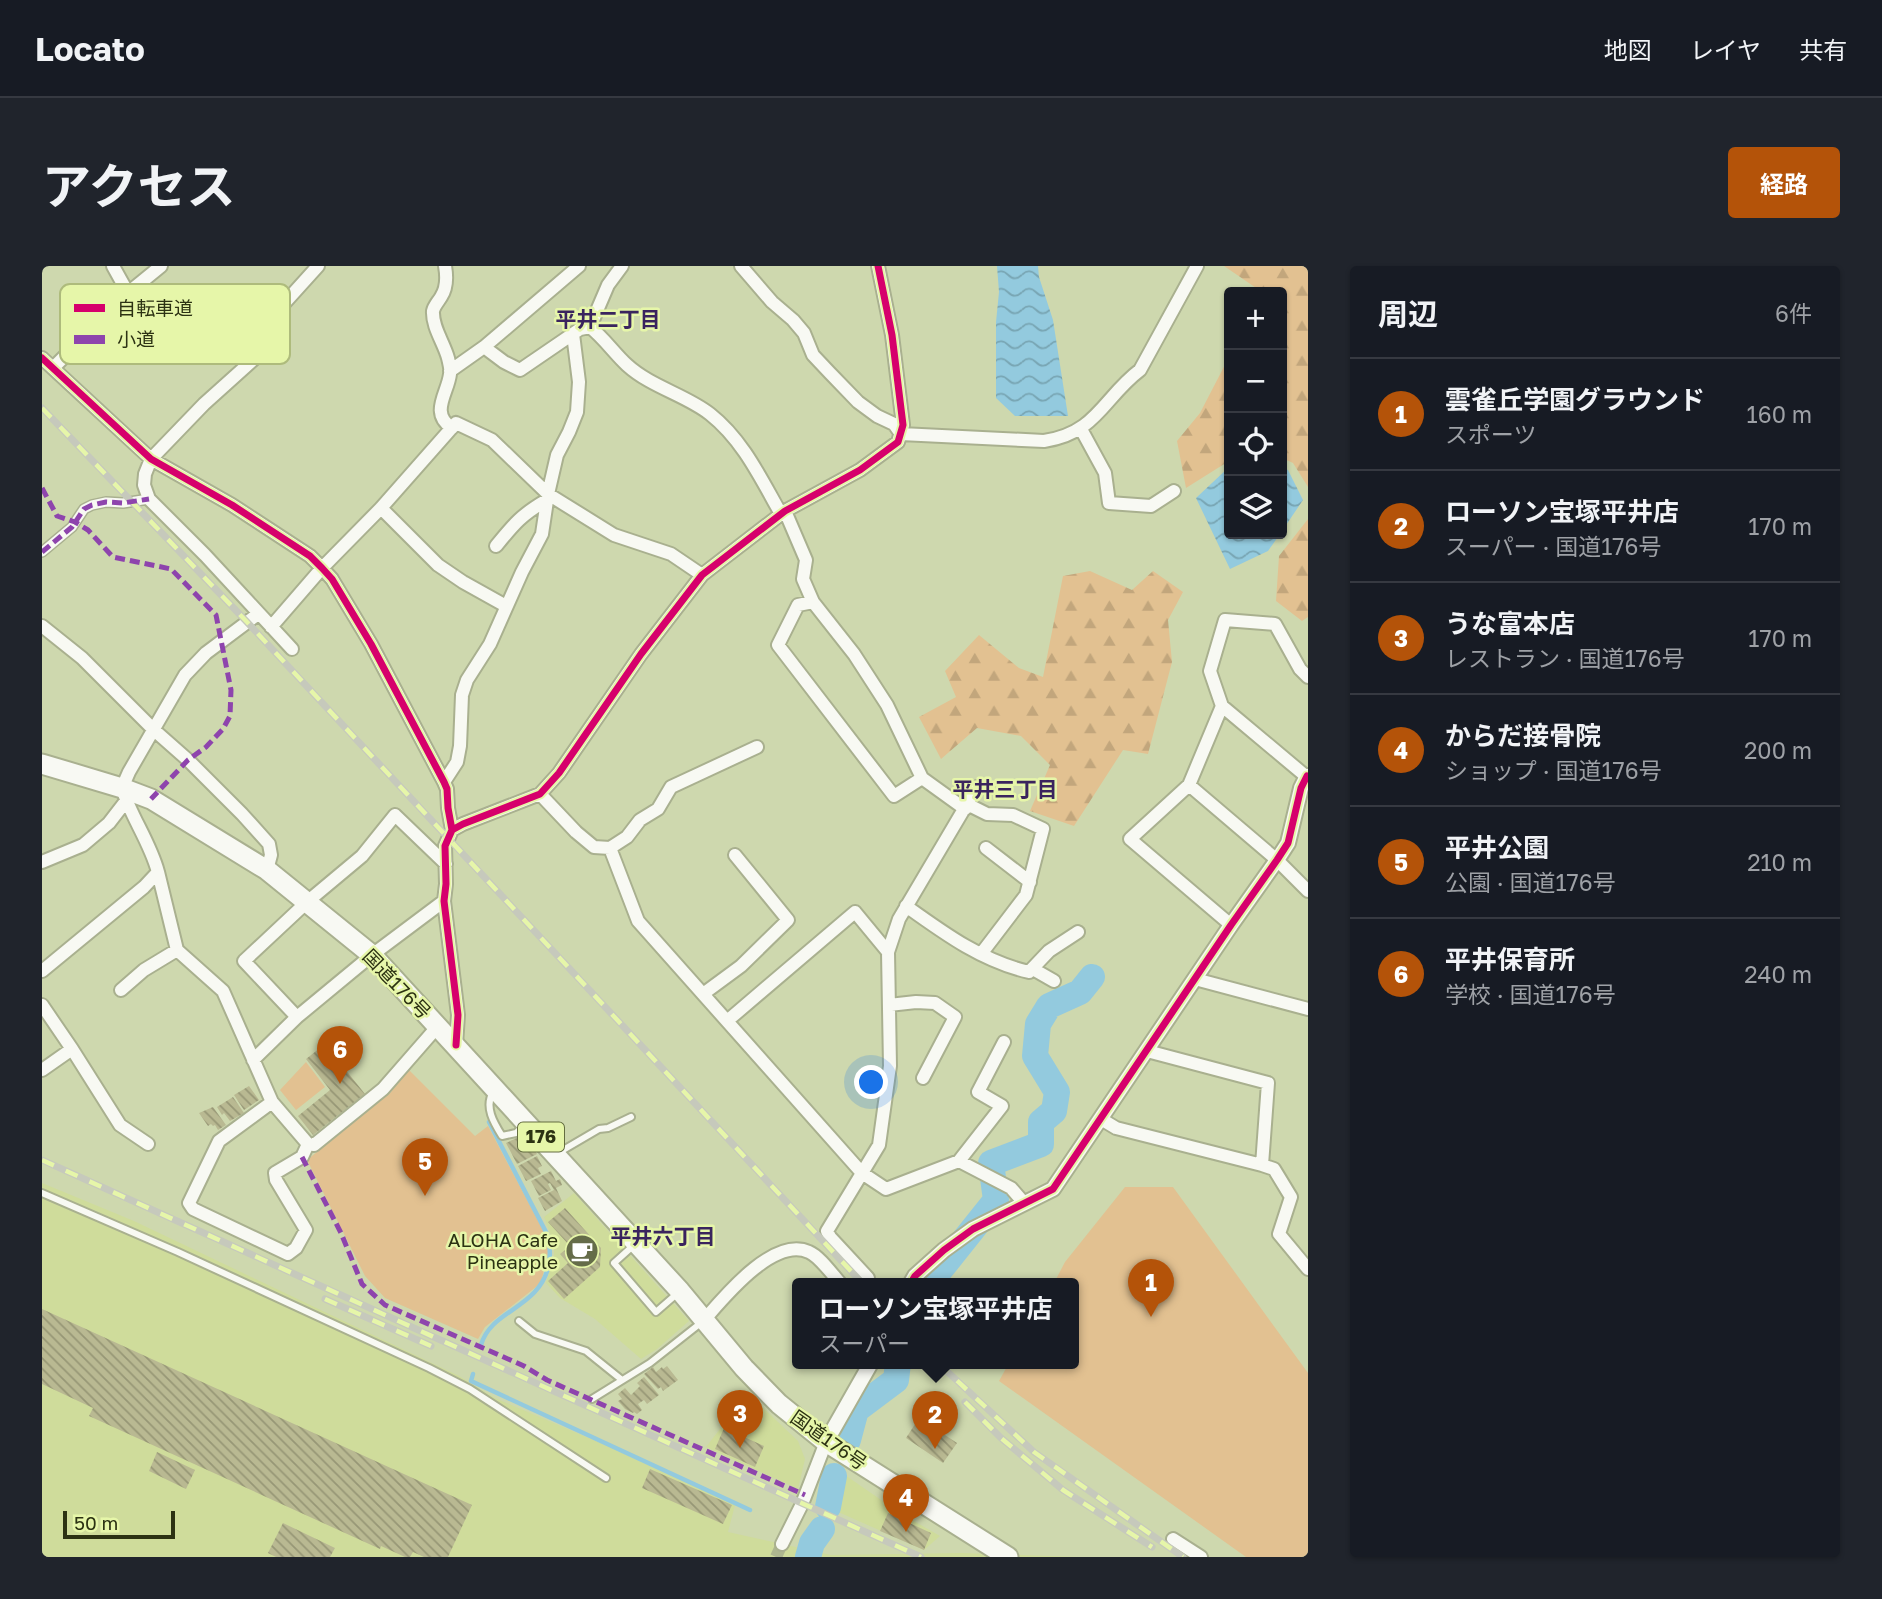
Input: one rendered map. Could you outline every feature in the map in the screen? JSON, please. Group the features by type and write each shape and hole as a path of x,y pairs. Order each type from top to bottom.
{"highway":[{"name":"国道176号","path":"42,764 125,794 151,799 267,870 372,955 556,1154 705,1319 744,1368 779,1404 826,1443 1008,1557"}],"street":[{"path":"113,266 123,284"},
{"path":"139,284 160,266"},
{"path":"290,297 318,266"},
{"path":"445,266 447,277 443,294 433,308 434,322 448,357 450,371 441,413 446,424 453,428"},
{"path":"450,371 484,347 579,266"},
{"path":"484,347 520,370 573,334 590,327 608,285 622,266"},
{"path":"741,266 804,333 813,355 829,373 858,401 877,416 894,424 901,433 1044,441 1060,439 1081,429 1098,415 1125,382 1140,370 1197,266"},
{"path":"456,1045 458,1015 444,901 445,846 453,830 540,794 559,772 641,654 702,575 783,513 860,470 898,442 903,425 878,266"},
{"path":"590,327 627,365 647,380 710,414 739,443 783,513 806,560 803,579 813,602 854,654 887,705 922,778 966,807 987,814 1013,815 1043,829 1026,895 981,954"},
{"path":"444,782 457,762 462,695 467,680 490,644 542,534 557,456 577,412 579,382 573,334"},
{"path":"42,358 151,459 232,505 310,556 332,579 371,644 444,782 453,830"},
{"path":"54,367 60,361"},
{"path":"248,364 204,404 151,459 144,485 149,499 292,649"},
{"path":"271,627 456,423 492,440 547,497 614,535 671,554 702,575"},
{"path":"1081,429 1105,473 1109,503 1151,506 1174,491"},
{"path":"496,546 517,520 547,497"},
{"path":"42,552 58,541 84,509 92,505 149,499"},
{"path":"381,508 438,565 506,606"},
{"path":"813,602 798,605 778,645 894,796 922,778"},
{"path":"42,862 83,845 109,823 125,794 129,772 185,675 205,653 258,614"},
{"path":"914,1278 944,1250 973,1229 1053,1189 1288,843 1301,788 1308,777 1222,706 1210,671 1225,620 1275,624 1300,670 1308,677"},
{"path":"42,626 82,658 242,814 269,844 271,855 267,870"},
{"path":"1222,706 1189,785 1130,839 1231,925"},
{"path":"540,794 594,847 610,848 627,838 640,820 658,809 671,787 757,747"},
{"path":"1189,785 1278,860 1308,891"},
{"path":"868,1278 827,1231 879,1144 890,1066 888,952 906,906 977,788"},
{"path":"125,794 155,859 177,950 223,992 272,1102 308,1144 314,1145 383,1089 438,1026"},
{"path":"298,1017 244,961 307,902 362,856 395,815 446,864"},
{"path":"610,848 638,921 862,1172 886,1189 959,1161 1002,1106 978,1092 1004,1042"},
{"path":"986,848 1030,882"},
{"path":"703,994 741,966 788,919 734,855"},
{"path":"42,971 144,887 158,872"},
{"path":"253,1060 298,1017 372,955 444,901"},
{"path":"906,906 958,943 1014,969 1029,972 1049,951 1078,932"},
{"path":"727,1021 855,912 888,952"},
{"path":"121,990 144,970 177,950"},
{"path":"1034,969 1054,981"},
{"path":"1195,979 1308,1009"},
{"path":"889,1006 916,1002 935,1003 955,1017 923,1078"},
{"path":"42,1005 120,1125 148,1144"},
{"path":"42,1070 72,1049"},
{"path":"1147,1051 1268,1083 1262,1165"},
{"path":"272,1102 219,1140 189,1203 193,1209 288,1254 296,1248 306,1230 276,1180 275,1173 302,1157 308,1144"},
{"path":"1101,1119 1116,1128 1274,1169 1291,1197 1279,1234 1308,1269"},
{"path":"959,1161 1011,1188 1024,1203"},
{"path":"705,1319 730,1290 780,1252 800,1249 812,1252 835,1278"},
{"path":"782,1544 802,1504 826,1443 868,1369"},
{"path":"1173,1539 1201,1557"}],"lane":[{"path":"496,1088 489,1098 491,1116 502,1136 516,1133 527,1123"},
{"path":"556,1154 598,1129 608,1128 631,1117"},
{"path":"42,1193 178,1252 460,1384 606,1478"},
{"path":"636,1243 614,1264 656,1312 680,1291"},
{"path":"592,1399 650,1363 705,1319"},
{"path":"519,1321 535,1334 586,1351 622,1380"}],"shaded area":[{"path":"42,1183 134,1221 459,1376 495,1398 735,1505 728,1532 831,1555 962,1553 1078,1557 42,1557"},
{"path":"574,1193 689,1321 641,1359 595,1319 560,1298 546,1283 554,1256 554,1244 544,1217"},
{"path":"759,1404 798,1441 805,1459 798,1489 706,1447 730,1416 741,1419"},
{"path":"845,1475 900,1513 940,1536 924,1550 836,1511"}],"green space":[{"path":"1224,266 1308,266 1308,487 1293,463 1287,460 1287,287 1255,287"},
{"path":"1224,367 1224,464 1186,488 1177,441 1200,413"},
{"path":"1308,519 1308,617 1302,621 1276,601 1279,556"},
{"path":"1090,571 1132,590 1153,571 1183,592 1168,620 1172,662 1148,754 1123,750 1074,826 1030,811 1050,765 1021,736 977,728 941,759 919,717 956,697 945,671 979,635 1019,668 1043,677 1063,576"},
{"path":"306,1062 325,1087 296,1110 280,1090"},
{"path":"409,1070 475,1136 488,1126 544,1232 549,1248 541,1283 485,1327 478,1339 385,1298 365,1276 307,1160 390,1093"},
{"path":"1125,1187 1173,1187 1308,1373 1308,1557 1246,1557 999,1381 1006,1369 1079,1369 1079,1278 1057,1278 1065,1262"}],"water":[{"path":"997,266 1038,266 1053,320 1068,416 1015,416 996,398 996,322 999,292"},
{"path":"1287,470 1288,470 1303,500 1287,524"},
{"path":"1224,472 1224,539 1276,539 1268,551 1230,569 1196,498"}],"building":[{"path":"325,1044 365,1094 313,1135 298,1116 330,1090 306,1059"},
{"path":"249,1086 259,1100 244,1110 234,1095"},
{"path":"233,1097 244,1113 230,1121 217,1107"},
{"path":"213,1107 226,1125 218,1130 215,1125 208,1126 199,1113"},
{"path":"521,1136 524,1144 532,1147 537,1154 517,1164 506,1143"},
{"path":"537,1156 542,1166 538,1168 541,1174 526,1181 518,1166"},
{"path":"551,1171 556,1181 560,1179 562,1185 556,1188 562,1201 545,1211 538,1198 554,1190 550,1183 548,1184 551,1190 539,1196 531,1181"},
{"name":"ALOHA Cafe Pineapple","path":"565,1208 601,1248 600,1267 564,1299 548,1281 568,1263 560,1254 570,1246 548,1222"},
{"path":"42,1309 472,1505 448,1557 424,1557 413,1552 410,1557 405,1557 381,1546 380,1549 89,1416 93,1408 42,1384"},
{"path":"667,1366 678,1380 663,1391 644,1374 653,1367 656,1372"},
{"path":"644,1377 659,1395 647,1404 644,1400 638,1404 642,1410 637,1414 625,1409 618,1401 622,1399 618,1394 625,1388 631,1395 640,1386 637,1383"},
{"path":"729,1416 740,1421 735,1431 725,1427"},
{"path":"919,1418 957,1443 943,1463 906,1438"},
{"path":"724,1428 764,1446 755,1467 715,1449"},
{"path":"157,1452 195,1470 186,1489 149,1471"},
{"path":"650,1469 732,1505 723,1524 642,1488"},
{"path":"888,1513 931,1533 924,1550 880,1531"},
{"path":"283,1523 335,1548 330,1557 276,1557 268,1553"}],"waterway":[{"path":"931,1278 941,1269 996,1200 991,1163 1041,1144 1041,1122 1054,1111 1057,1092 1035,1056 1038,1024 1049,1006 1080,992 1092,977"},
{"path":"481,1345 486,1333 495,1323 536,1291 544,1279 550,1255 546,1232 489,1122"},
{"path":"848,1440 856,1410 896,1380 897,1369"},
{"path":"473,1374 471,1381 750,1510"},
{"path":"828,1507 834,1476"},
{"path":"808,1557 812,1543 822,1529"}],"tunnel":[{"path":"776,1557 782,1544"}],"railway":[{"path":"42,408 247,622 857,1278"},
{"path":"42,1160 921,1557"},
{"path":"325,1299 431,1346"},
{"path":"944,1369 1034,1452 1183,1557"},
{"path":"965,1402 1001,1438 1063,1490 1152,1547"}],"marked path":[{"path":"42,488 57,516 88,530 113,557 171,569 216,615 231,690 230,716 223,729 206,747 188,760 151,799"},
{"path":"42,552 72,527 84,509 92,505 149,499"},
{"path":"302,1157 341,1233 362,1284 385,1305 805,1495"}],"cycle path":[{"path":"456,1045 458,1015 444,901 445,846 452,830 540,794 559,773 641,654 702,575 785,511 860,470 898,442 903,425 892,335 878,266"},
{"path":"42,358 151,459 232,505 310,556 332,579 371,644 444,782 452,830"},
{"path":"914,1278 944,1250 973,1229 1053,1189 1288,843 1301,788 1307,776"}],"place":[{"name":"平井保育所","path":"340,1084"},
{"name":"平井公園","path":"425,1196"},
{"name":"ALOHA Cafe Pineapple","path":"582,1251"},
{"name":"雲雀丘学園グラウンド","path":"1151,1317"},
{"name":"うな富本店","path":"740,1448"},
{"name":"ローソン宝塚平井店","path":"935,1449"},
{"name":"からだ接骨院","path":"906,1532"}],"district":[{"name":"平井二丁目","path":"608,320"},
{"name":"平井三丁目","path":"1005,790"},
{"name":"平井六丁目","path":"663,1237"}]}
